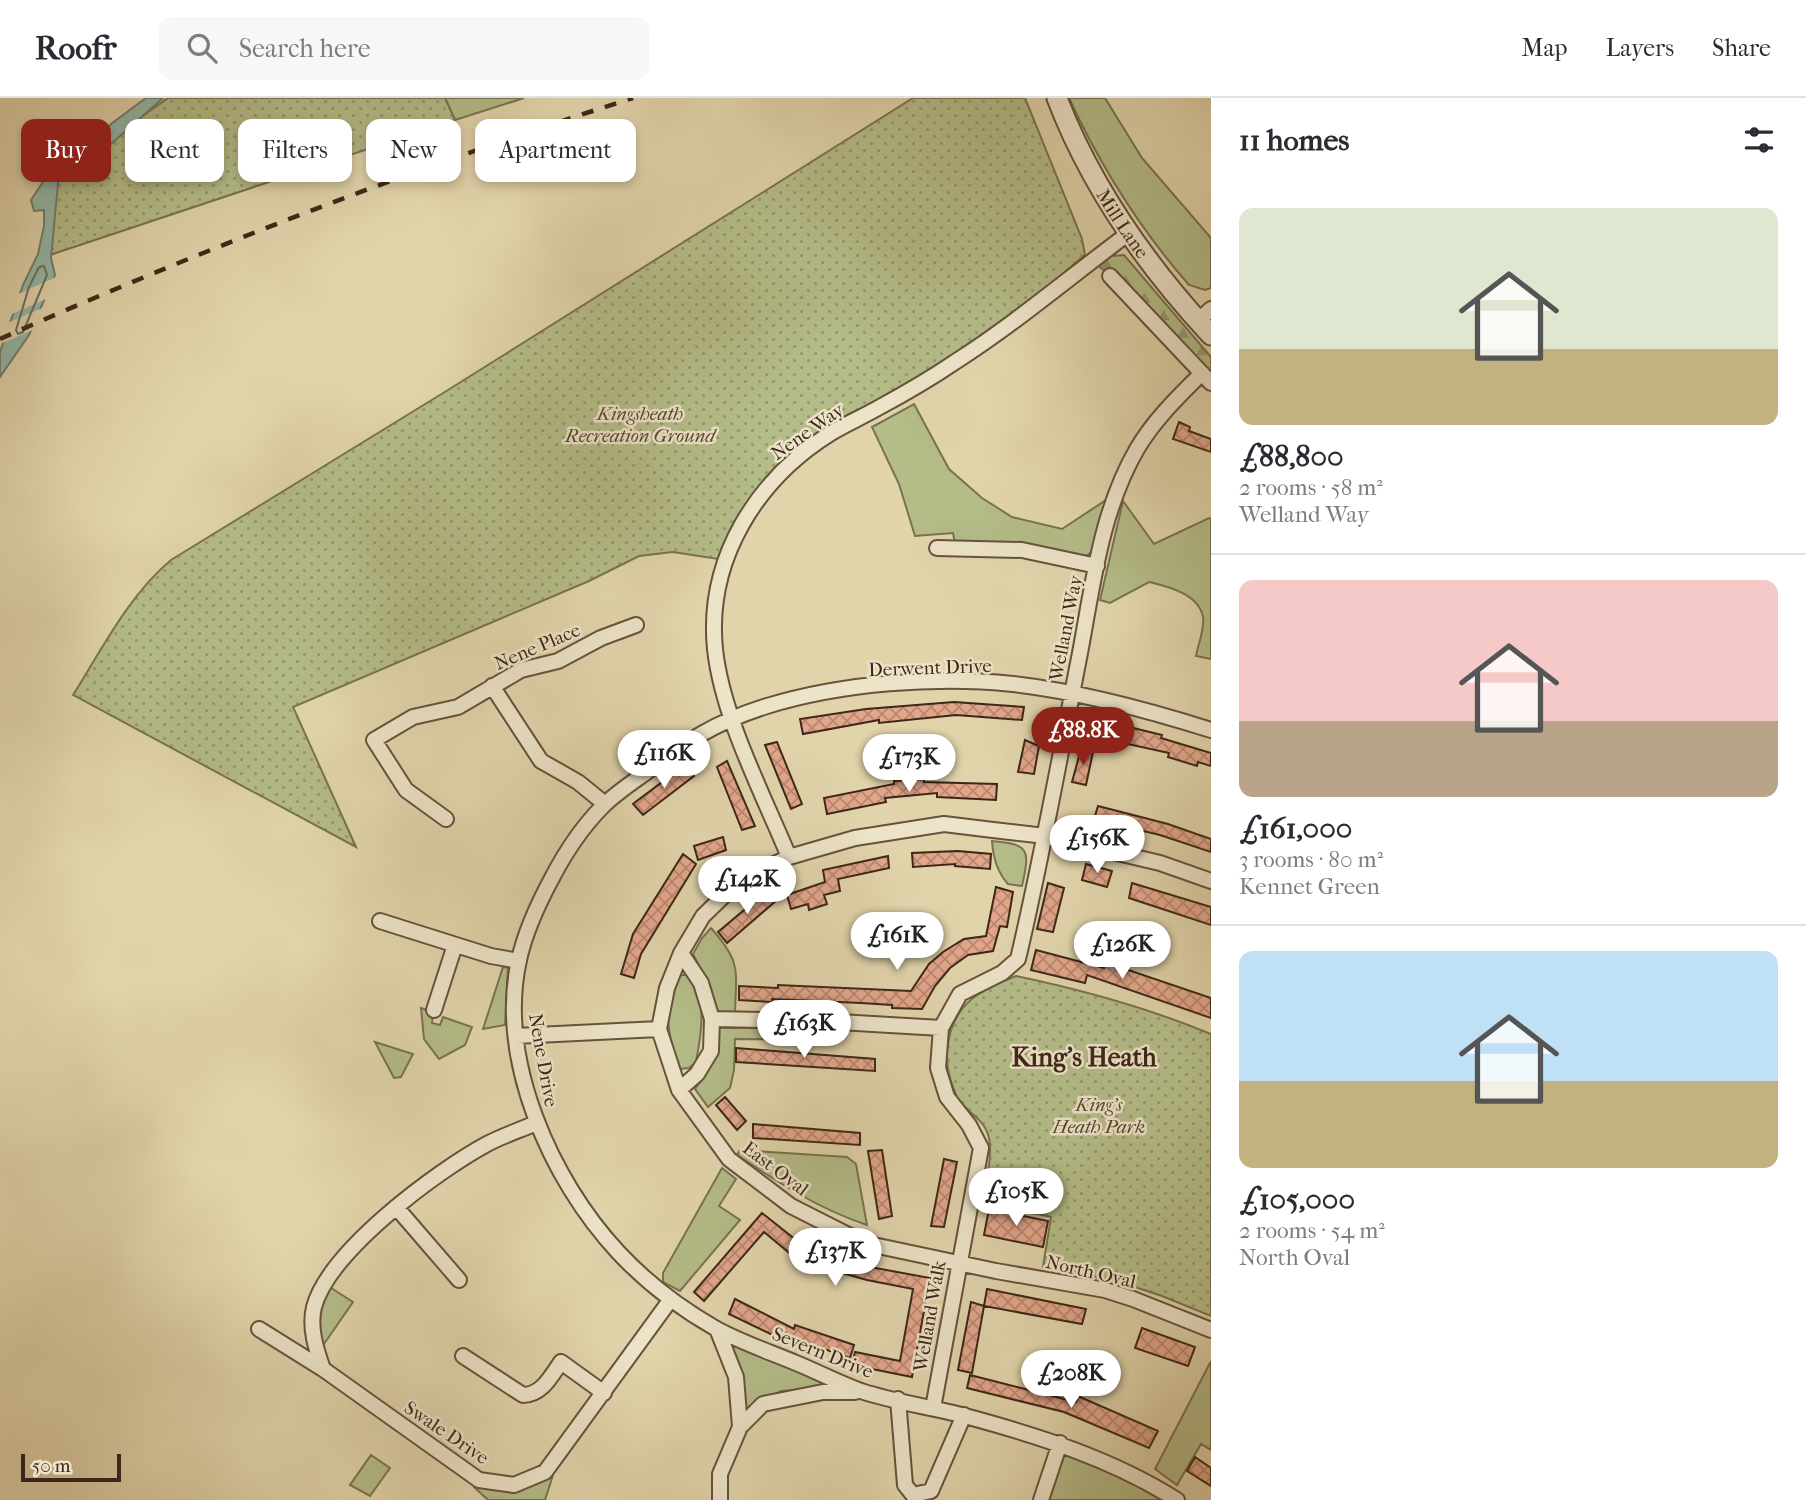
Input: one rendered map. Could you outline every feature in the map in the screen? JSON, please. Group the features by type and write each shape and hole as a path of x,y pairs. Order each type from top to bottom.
{"street":[{"name":"Mill Lane","path":"1058,98 1092,173 1129,233 1155,269 1207,322"},
{"name":"Nene Way","path":"789,857 732,719 723,691 715,646 714,616 718,587 725,559 739,527 768,486 799,456 830,434 912,389 978,347 1129,233"},
{"path":"1110,276 1207,378"},
{"name":"Welland Way","path":"941,1028 960,994 1002,973 1018,959 1111,505 1136,451 1161,415 1207,378"},
{"path":"937,548 1022,550 1097,566"},
{"name":"Nene Place","path":"446,819 406,790 374,740 412,717 458,707 521,670 558,661 601,638 636,625"},
{"name":"Derwent Drive","path":"732,719 807,697 902,683 955,681 1013,684 1072,695 1211,730"},
{"name":"Nene Place","path":"492,686 541,761 578,782 605,804"},
{"name":"Nene Drive","path":"536,1123 523,1076 516,1036 515,1001 519,961 536,909 559,865 581,832 605,804 684,742 732,719"},
{"name":"East Oval","path":"958,1263 864,1243 791,1206 729,1159 679,1090 659,1029 667,988 681,953 704,916 739,881 789,857 855,838 944,824 1045,836 1160,863 1211,881"},
{"path":"380,921 491,956 519,961"},
{"path":"434,1010 454,944"},
{"path":"679,1090 697,1074 711,1051 712,1019 701,983 681,953"},
{"path":"712,1019 822,1021 941,1028"},
{"name":"Welland Walk","path":"933,1408 981,1148 969,1125 947,1097 938,1068 941,1028"},
{"path":"516,1036 659,1029"},
{"path":"323,1369 314,1340 314,1308 322,1287 363,1236 432,1179 487,1144 536,1123"},
{"name":"Severn Drive","path":"536,1123 576,1200 619,1253 671,1299 717,1329 864,1392 964,1415 1060,1443 1145,1480 1177,1500"},
{"path":"396,1207 458,1280"},
{"name":"North Oval","path":"958,1263 1105,1290 1211,1330"},
{"name":"Swale Drive","path":"259,1329 323,1369 479,1480 514,1485 545,1472 671,1299"},
{"path":"717,1329 736,1377 740,1427"},
{"path":"463,1356 523,1395 537,1392 561,1362 604,1393"},
{"path":"720,1500 720,1474 740,1427 763,1404 823,1392 864,1392"},
{"path":"898,1399 905,1485 913,1495 932,1491 964,1415"},
{"path":"1041,1500 1060,1443"}],"green space":[{"path":"168,98 445,98 455,119 366,119 366,150 352,154 352,119 238,119 238,182 269,182 47,256 56,182 111,182 111,139 125,129 125,182 224,182 224,119 138,119"},
{"path":"445,98 524,98 458,119 455,119"},
{"name":"Kingsheath Recreation Ground","path":"913,98 1025,98 1082,239 1085,255 1037,296 974,343 776,469 743,511 718,559 673,552 639,556 589,581 293,707 356,847 73,695 129,606 171,560"},
{"path":"1069,98 1105,98 1142,158 1211,238 1211,288 1205,290 1189,285 1137,219 1094,148"},
{"path":"1124,255 1211,357 1211,380 1115,279 1096,264 1111,256"},
{"path":"914,404 949,469 982,498 1012,517 1062,529 1106,500 1093,551 1083,558 1011,542 955,544 953,533 915,536 899,484 872,427"},
{"path":"1123,501 1154,544 1211,519 1211,659 1196,656 1203,617 1196,603 1182,593 1149,582 1110,603 1100,600"},
{"path":"992,841 1014,844 1024,851 1026,864 1022,886 1008,884 1004,879 996,864"},
{"path":"711,928 728,950 735,968 735,1014 716,1012 711,989 693,954"},
{"path":"503,967 508,968 505,1025 483,1029"},
{"path":"676,975 686,975 693,983 701,1004 702,1016 696,1062 689,1068 679,1069 668,1022"},
{"name":"King's Heath Park","path":"1016,976 1115,1001 1211,1034 1211,1316 1117,1281 1043,1267 1051,1217 982,1202 989,1162 989,1138 981,1122 956,1096 949,1075 947,1051 952,1027 964,1007 988,988"},
{"path":"421,1008 433,1012 432,1023 440,1025 443,1017 472,1027 465,1045 439,1059 424,1039"},
{"path":"715,1028 813,1028 814,1040 735,1039 734,1070 730,1088 708,1107 695,1089 706,1074"},
{"path":"375,1042 413,1054 401,1077 394,1078"},
{"path":"740,1150 847,1157 856,1164 867,1225 832,1211 784,1185 737,1155"},
{"path":"722,1168 736,1179 719,1206 740,1220 680,1291 663,1282 663,1273"},
{"path":"328,1286 353,1302 324,1344 319,1322"},
{"path":"732,1342 825,1383 823,1388 781,1391 747,1408 744,1407 740,1375 730,1345"},
{"path":"1211,1361 1211,1450 1201,1444 1177,1485 1155,1469"},
{"path":"371,1455 390,1468 370,1496 350,1485"},
{"path":"1069,1455 1135,1484 1161,1500 1045,1500 1060,1458"},
{"path":"550,1472 553,1475 545,1500 488,1500 474,1487 476,1484 497,1489"}],"water":[{"path":"146,98 163,98 139,119 125,119 125,132 111,144 111,124"},
{"path":"43,182 58,182 51,258 55,275 29,335 0,377 0,352 23,285 38,254 44,226 44,210 34,211 31,200"}],"pier":[{"path":"58,276 48,298 10,315 16,295"},
{"path":"45,307 35,329 0,344 7,323"}],"building":[{"path":"1179,422 1190,427 1189,431 1211,439 1211,452 1173,439"},
{"path":"954,702 1024,707 1022,720 956,715 879,723 879,720 803,734 800,719 866,709"},
{"path":"1117,724 1162,735 1161,738 1211,753 1211,766 1198,762 1197,766 1168,757 1169,753 1114,741"},
{"path":"1025,740 1039,746 1034,774 1018,772"},
{"path":"777,742 802,804 791,809 765,745"},
{"path":"1081,749 1093,752 1086,785 1072,782"},
{"path":"727,761 755,826 742,830 717,767"},
{"path":"686,764 694,776 643,815 633,804"},
{"path":"924,779 924,782 997,784 996,800 937,797 937,793 885,798 886,802 827,814 824,798 894,784 894,781"},
{"path":"1098,806 1168,824 1211,839 1211,852 1160,835 1094,819"},
{"path":"723,837 726,850 698,860 694,846"},
{"path":"958,851 991,854 990,869 955,864 913,867 912,853"},
{"path":"683,854 696,864 641,954 634,978 621,974 633,934"},
{"path":"888,856 889,868 838,879 840,891 824,895 827,904 809,910 808,904 791,909 787,895 825,882 823,870"},
{"path":"1086,864 1112,871 1107,887 1082,880"},
{"path":"1048,883 1064,888 1053,932 1037,929"},
{"path":"1132,883 1211,907 1211,925 1129,898"},
{"path":"996,887 1013,892 1007,927 1000,926 993,951 968,955 950,968 935,986 922,1009 861,1003 739,1000 739,986 778,988 778,985 911,991 929,964 943,952 964,939 986,936"},
{"path":"768,890 777,900 727,943 718,932"},
{"path":"1036,950 1104,968 1105,962 1211,998 1211,1018 1087,975 1085,983 1031,970"},
{"path":"736,1048 875,1059 875,1071 736,1062"},
{"path":"725,1097 746,1121 737,1130 716,1105"},
{"path":"753,1124 860,1133 860,1145 753,1138"},
{"path":"882,1150 892,1216 879,1219 868,1151"},
{"path":"944,1159 957,1162 944,1227 931,1226"},
{"path":"989,1209 1048,1221 1043,1247 984,1235"},
{"path":"762,1213 805,1247 870,1267 930,1278 912,1377 852,1365 855,1352 900,1361 913,1289 867,1280 799,1261 764,1232 704,1301 694,1292"},
{"path":"987,1289 1086,1309 1082,1324 984,1306"},
{"path":"735,1299 794,1329 795,1325 854,1345 850,1358 787,1336 785,1341 729,1314"},
{"path":"971,1302 984,1306 972,1373 958,1370"},
{"path":"1142,1328 1195,1347 1188,1366 1135,1348"},
{"path":"970,1375 1076,1402 1078,1396 1158,1431 1149,1448 1064,1412 967,1388"},
{"path":"1195,1457 1211,1468 1211,1486 1187,1471"}],"railway":[{"path":"0,339 313,210 633,98"}],"district":[{"name":"King's Heath","path":"1084,1057"}]}
